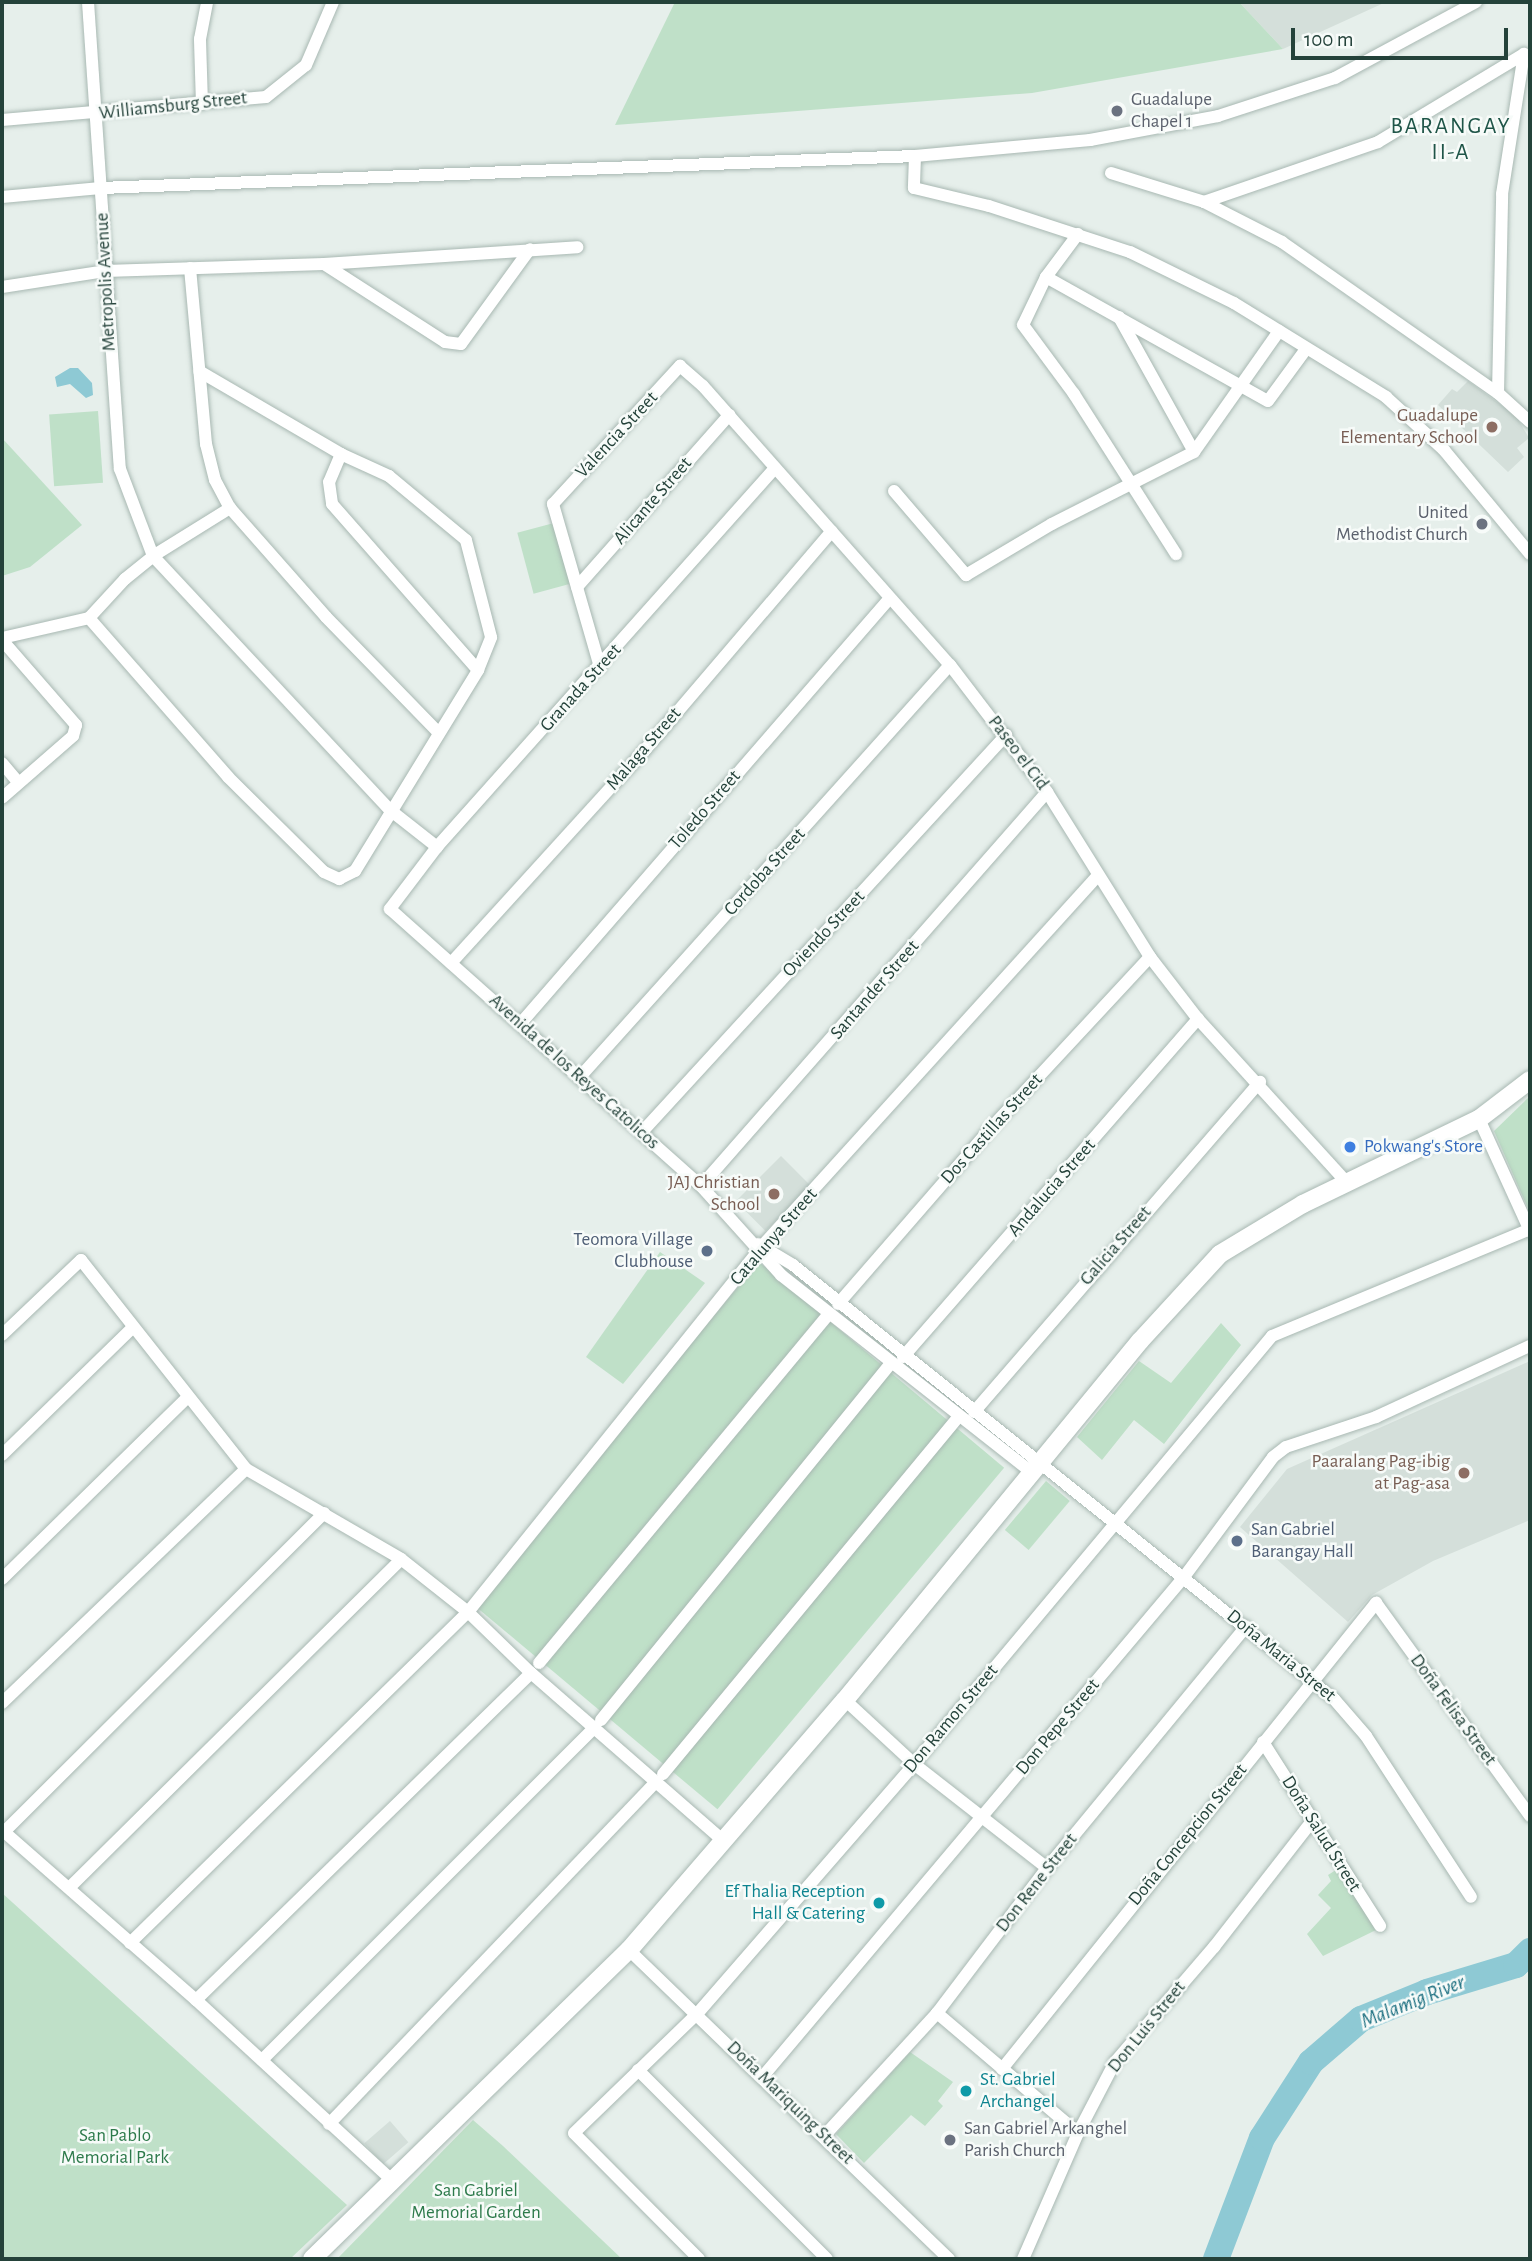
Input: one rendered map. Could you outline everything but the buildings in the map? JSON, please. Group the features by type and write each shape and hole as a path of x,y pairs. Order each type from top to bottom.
{"street":[{"name":"Metropolis Avenue","path":"88,2 120,469 153,556"},
{"path":"202,104 200,39 207,2"},
{"name":"Williamsburg Street","path":"2,120 96,114 266,97 306,65 333,2"},
{"path":"2,197 102,188 915,156 1090,140 1218,116 1335,78 1476,2"},
{"path":"1204,202 1378,142 1524,54 1502,194 1498,393"},
{"path":"915,156 914,188 1079,234 1130,252 1234,303 1386,397 1425,432 1530,554"},
{"path":"1111,173 1204,202 1282,242 1498,393 1530,422"},
{"path":"1079,234 1046,277 1023,325 1132,484 1176,554"},
{"path":"2,287 105,271 324,264 577,247"},
{"path":"324,264 445,342 461,344 530,249"},
{"path":"191,268 206,444 215,480 230,509 326,617 438,732"},
{"path":"1046,277 1268,401 1306,349"},
{"path":"1119,317 1194,452"},
{"path":"894,491 967,575 1194,452 1279,331"},
{"name":"Paseo el Cid","path":"680,366 729,415 950,665 1047,792 1150,957 1198,1019 1330,1158 1348,1184"},
{"name":"Valencia Street","path":"577,587 553,504 680,366"},
{"path":"89,618 228,777 324,872 339,878 355,871 478,670 491,637 466,540 389,476 341,454 199,371"},
{"name":"Alicante Street","path":"577,587 729,415"},
{"path":"341,454 329,482 332,504 478,670"},
{"name":"Granada Street","path":"390,909 437,847 775,468"},
{"path":"2,798 73,736 76,724 2,639 89,618 153,556 230,509"},
{"name":"Malaga Street","path":"452,963 643,751 832,531"},
{"path":"153,556 390,810 437,847"},
{"path":"577,587 600,667"},
{"name":"Toledo Street","path":"521,1023 889,599"},
{"name":"Cordoba Street","path":"579,1078 950,665"},
{"name":"Oviendo Street","path":"642,1132 1006,735"},
{"path":"2,763 18,782"},
{"name":"Santander Street","path":"701,1186 1047,792"},
{"name":"Catalunya Street","path":"130,1943 468,1612 757,1246 1097,876"},
{"name":"Avenida de los Reyes Catolicos","path":"390,909 642,1132 701,1186 757,1246 833,1309 890,1365 958,1418 1034,1467"},
{"name":"Dos Castillas Street","path":"196,2000 535,1668 833,1309 990,1129 1150,957"},
{"name":"Andalucia Street","path":"903,1357 1198,1019"},
{"path":"312,2259 629,1950 726,1842 1034,1467 1220,1254 1261,1226 1479,1119 1530,1080"},
{"name":"Galicia Street","path":"974,1412 1260,1082"},
{"path":"1479,1119 1530,1230"},
{"name":"Don Ramon Street","path":"699,2259 574,2133 697,2014 914,1764 1272,1336 1530,1230"},
{"path":"2,1335 80,1260 246,1469 401,1559 535,1668 659,1778 726,1842"},
{"name":"Avenida de los Reyes Catolicos","path":"833,1309 903,1357 974,1412 1034,1467"},
{"path":"2,1455 133,1327"},
{"name":"Don Pepe Street","path":"764,2075 1184,1577 1273,1457 1286,1447 1376,1417 1530,1346"},
{"path":"262,2060 598,1724 890,1365"},
{"path":"2,1579 187,1398"},
{"path":"329,2124 659,1778 958,1418"},
{"name":"Doña Maria Street","path":"1034,1467 1184,1577 1352,1716 1471,1897"},
{"path":"2,1703 246,1469"},
{"path":"324,1513 3,1831 196,2000 392,2180"},
{"path":"69,1888 401,1559"},
{"name":"Doña Concepcion Street","path":"1002,2069 1376,1603"},
{"name":"Doña Felisa Street","path":"1376,1603 1530,1816"},
{"name":"Don Rene Street","path":"825,2135 937,2013 1048,1868 1246,1628"},
{"path":"845,1700 914,1764 1048,1868"},
{"name":"Doña Salud Street","path":"1263,1742 1380,1926"},
{"name":"Don Luis Street","path":"1023,2259 1078,2133 1124,2050 1214,1947 1313,1820"},
{"name":"Doña Mariquing Street","path":"629,1950 764,2075 949,2259"},
{"path":"937,2013 1078,2133"},
{"path":"638,2070 827,2259"}],"shaded area":[{"path":"1239,2 1386,2 1283,49"},
{"name":"Guadalupe Elementary School","path":"1468,381 1516,416 1529,438 1517,448 1524,457 1508,472 1438,405 1452,389 1457,392"},
{"name":"JAJ Christian School","path":"781,1156 811,1186 765,1231 736,1201"},
{"path":"1530,1361 1530,1520 1433,1561 1372,1595 1348,1622 1240,1527 1287,1469"},
{"path":"390,2121 408,2142 383,2164 364,2143"}],"green space":[{"path":"675,2 1239,2 1283,49 1032,93 615,125"},
{"path":"98,411 103,483 54,486 49,414"},
{"path":"2,438 82,525 30,567 2,576"},
{"path":"554,523 570,584 534,594 517,533"},
{"path":"1530,1096 1530,1213 1494,1131"},
{"path":"660,1252 705,1283 623,1384 586,1357"},
{"path":"759,1262 1004,1468 717,1809 472,1604"},
{"path":"1221,1323 1241,1345 1164,1444 1134,1420 1102,1460 1077,1437 1139,1361 1171,1383"},
{"path":"1046,1481 1070,1501 1029,1550 1005,1530"},
{"path":"1339,1868 1376,1930 1323,1956 1307,1934 1331,1908 1318,1895 1331,1881 1328,1875"},
{"name":"San Pablo Memorial Park","path":"2,1893 347,2205 290,2259 2,2259"},
{"path":"910,2052 953,2082 938,2101 943,2106 925,2126 911,2115 864,2163 836,2134"},
{"name":"San Gabriel Memorial Garden","path":"473,2120 503,2146 622,2259 337,2259"}],"water":[{"path":"70,368 78,368 92,383 93,395 86,398 70,384 57,387 55,377"}],"waterway":[{"name":"Malamig River","path":"1216,2259 1262,2138 1311,2062 1361,2019 1427,1992 1516,1965 1530,1951"}],"place":[{"name":"Guadalupe Chapel 1","path":"1117,111"},
{"name":"Guadalupe Elementary School","path":"1492,427"},
{"name":"United Methodist Church","path":"1482,524"},
{"name":"Pokwang's Store","path":"1350,1147"},
{"name":"JAJ Christian School","path":"774,1194"},
{"name":"Teomora Village Clubhouse","path":"707,1251"},
{"name":"Paaralang Pag-ibig at Pag-asa","path":"1464,1473"},
{"name":"San Gabriel Barangay Hall","path":"1237,1541"},
{"name":"Ef Thalia Reception Hall & Catering","path":"879,1903"},
{"name":"St. Gabriel Archangel","path":"966,2091"},
{"name":"San Gabriel Arkanghel Parish Church","path":"950,2140"}],"district":[{"name":"BARANGAY II-A","path":"1451,140"}]}
